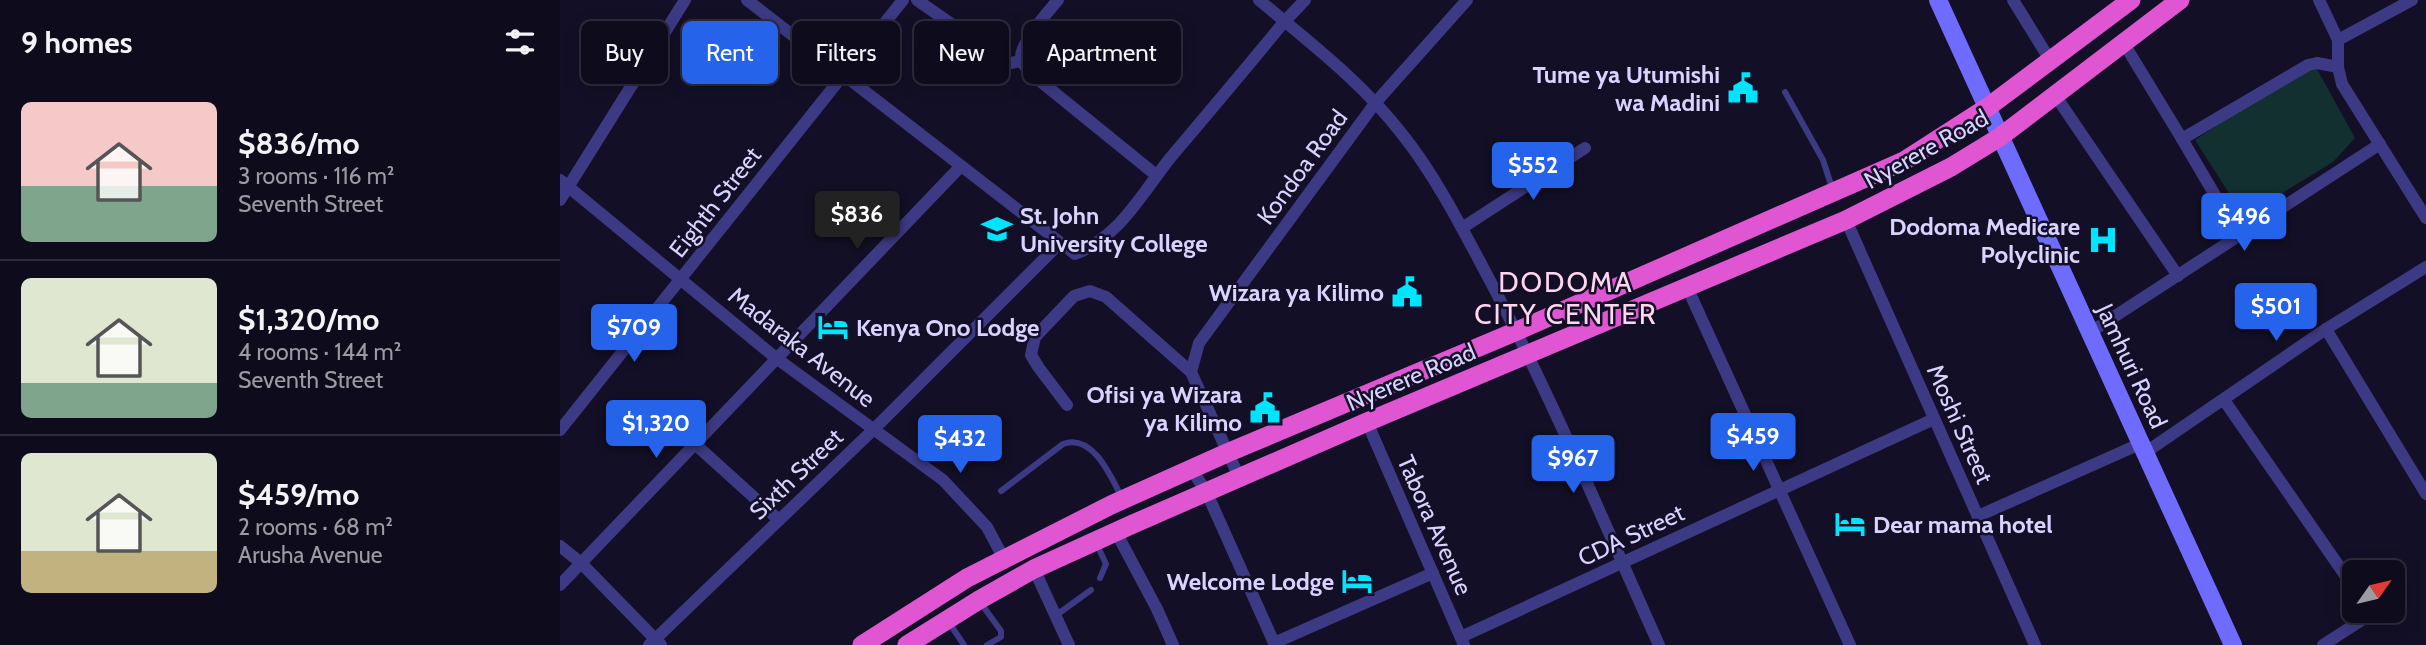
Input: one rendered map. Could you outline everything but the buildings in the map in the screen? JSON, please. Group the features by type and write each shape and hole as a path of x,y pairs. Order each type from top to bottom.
{"highway":[{"name":"Nyerere Road","path":"907,645 1034,569 1206,491 1846,220 1951,167 2000,137 2180,0"},
{"name":"Nyerere Road","path":"862,645 967,578 1123,500 1904,161 1988,107 2119,4"}],"main road":[{"name":"Jamhuri Road","path":"1938,0 2233,645"}],"street":[{"path":"560,200 564,183 685,0"},
{"path":"747,0 792,35"},
{"name":"Eighth Street","path":"885,21 902,0"},
{"path":"918,0 1006,62 1021,61"},
{"path":"1058,0 1029,38 1021,53 1021,61 1029,72 1156,175"},
{"path":"1259,0 1376,102 1404,135 1462,229 1517,331 1659,645"},
{"path":"855,84 1075,254 1093,247 1120,224 1156,175 1305,0"},
{"name":"Kondoa Road","path":"1191,372 1199,343 1376,102 1467,0"},
{"path":"2013,0 2050,60"},
{"path":"2319,0 2338,40 2337,67 2342,84 2426,218"},
{"path":"2338,40 2412,0"},
{"path":"2123,42 2239,236"},
{"path":"2182,139 2308,65 2317,63 2337,67"},
{"name":"Eighth Street","path":"560,430 836,84"},
{"path":"2054,96 2178,276"},
{"path":"2089,333 2380,144"},
{"path":"1462,229 1586,148"},
{"path":"560,585 961,166"},
{"name":"Madaraka Avenue","path":"564,183 776,358 943,480 986,527 1004,559"},
{"name":"Moshi Street","path":"1846,220 2035,645"},
{"name":"Sixth Street","path":"655,643 1060,243"},
{"path":"1978,516 2144,448 2224,400 2326,329 2426,267"},
{"path":"1687,287 1850,645"},
{"path":"1067,405 1031,355 1035,337 1074,296 1090,290 1106,297 1191,372 1239,477"},
{"path":"2326,329 2426,494"},
{"path":"2224,400 2342,571"},
{"name":"CDA Street","path":"1463,641 1622,562 1934,419"},
{"name":"Tabora Avenue","path":"1367,422 1463,641"},
{"path":"695,444 779,520"},
{"path":"1191,469 1206,491 1274,644 1433,573"},
{"path":"1116,532 1173,645"},
{"path":"560,546 581,563 655,643"},
{"path":"1034,569 1069,645"},
{"path":"2323,645 2357,623"}],"lane":[{"path":"1785,92 1823,160 1834,193"},
{"path":"1001,491 1063,444 1071,441 1094,452 1123,500"},
{"path":"1096,541 1106,564 1100,578"},
{"path":"1055,615 1091,590"},
{"path":"979,600 1001,631 1001,637 987,645"},
{"path":"947,619 964,645"}],"green space":[{"path":"2309,69 2317,69 2355,138 2333,162 2246,215 2239,209 2195,140 2283,81"}],"place":[{"name":"Tume ya Utumishi wa Madini","path":"1743,88"},
{"name":"St. John University College","path":"997,229"},
{"name":"Dodoma Medicare Polyclinic","path":"2103,240"},
{"name":"Wizara ya Kilimo","path":"1407,292"},
{"name":"Kenya Ono Lodge","path":"833,327"},
{"name":"Ofisi ya Wizara ya Kilimo","path":"1265,408"},
{"name":"Dear mama hotel","path":"1850,524"},
{"name":"Welcome Lodge","path":"1357,581"}],"district":[{"name":"DODOMA CITY CENTER","path":"1566,298"}]}
